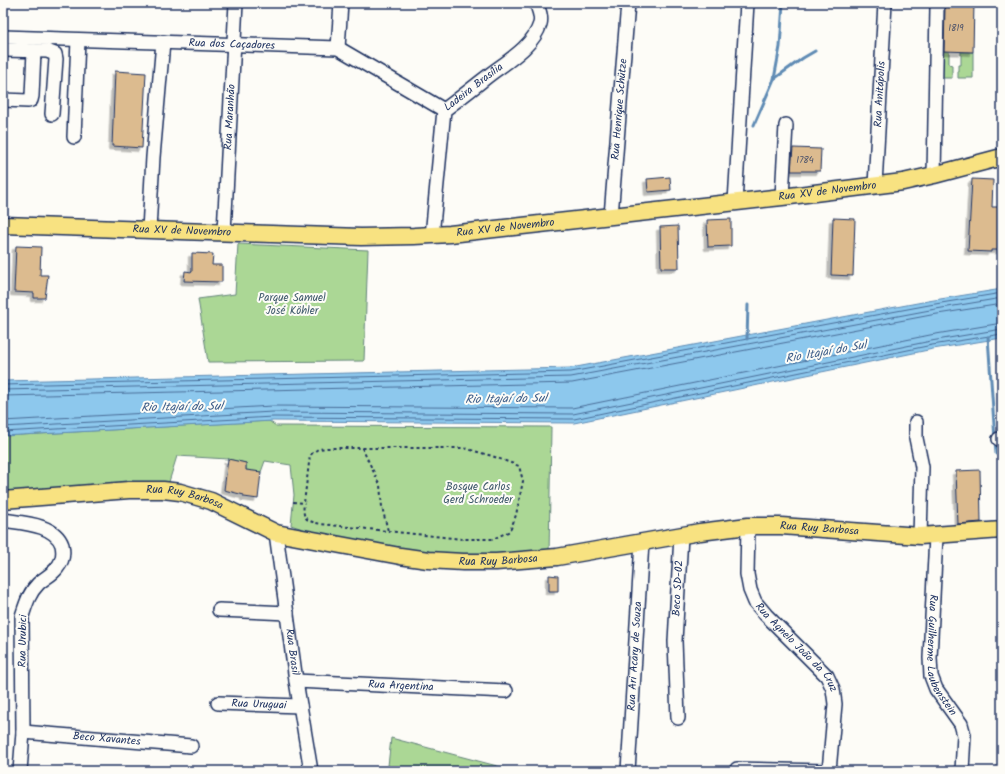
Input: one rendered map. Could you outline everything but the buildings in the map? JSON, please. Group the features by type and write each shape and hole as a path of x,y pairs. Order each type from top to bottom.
{"main road":[{"name":"Rua XV de Novembro","path":"3,225 361,236 432,236 782,197 875,185 934,175 1002,157"},
{"name":"Rua Ruy Barbosa","path":"3,500 129,490 163,490 180,492 211,501 276,533 400,556 428,560 463,562 496,562 557,557 727,528 748,526 781,526 928,536 1002,530"}],"street":[{"name":"Rua Maranhão","path":"224,232 236,3"},
{"path":"338,48 340,3"},
{"name":"Ladeira Brasília","path":"432,236 444,110 529,43 540,24 540,17 536,3"},
{"name":"Rua Henrique Schütze","path":"611,216 628,3"},
{"path":"735,202 747,3"},
{"name":"Rua Anitápolis","path":"875,185 885,3"},
{"path":"934,175 937,7"},
{"name":"Rua dos Caçadores","path":"3,37 338,48 444,110"},
{"path":"74,137 78,40"},
{"path":"149,230 153,157 163,42"},
{"path":"3,50 47,51 55,54 56,59 52,114"},
{"path":"3,100 30,100 32,96 34,51"},
{"path":"54,87 76,87"},
{"path":"782,197 786,125"},
{"name":"Rua Guilherme Laubenstein","path":"916,422 916,438 922,467 928,536 931,676 936,689 961,724 964,735 962,771"},
{"name":"Rua Urubici","path":"3,520 32,525 52,533 60,540 64,551 62,562 31,592 22,616 23,732 20,771"},
{"name":"Rua Agnelo João da Cruz","path":"748,526 747,574 750,590 755,602 826,676 833,689 835,704 829,771"},
{"name":"Rua Brasil","path":"276,533 296,681 311,771"},
{"name":"Beco SD-02","path":"678,718 675,641 681,536"},
{"name":"Rua Ari Acary de Souza","path":"628,771 642,542"},
{"path":"219,610 287,613"},
{"name":"Rua Argentina","path":"296,681 506,690"},
{"name":"Rua Uruguai","path":"218,702 300,706"},
{"name":"Beco Xavantes","path":"23,732 191,746"},
{"path":"737,769 826,771"}],"path":[{"path":"327,448 464,448 519,466 523,481 516,515 510,531 493,539 462,540 340,527 308,521 303,510 304,503 310,455 318,449 327,448"},
{"path":"362,448 380,485 382,507 388,531"},
{"path":"293,502 304,503"}],"green space":[{"path":"938,51 949,51 949,64 952,65 952,78 938,78"},
{"path":"961,52 973,52 973,78 958,78 958,65 961,65"},
{"name":"Parque Samuel José Köhler","path":"238,244 368,250 364,361 208,362 198,299 235,294"},
{"name":"Bosque Carlos Gerd Schroeder","path":"269,421 276,426 551,427 549,557 496,560 343,543 291,525 294,495 291,465 265,461 261,472 246,470 246,463 228,459 177,456 168,485 3,492 3,436"},
{"path":"391,738 516,771 400,771 388,766"}],"water":[{"name":"Rio Itajaí do Sul","path":"1002,289 1002,338 933,349 574,423 273,421 3,436 3,381 571,368 928,301"}],"waterway":[{"path":"774,79 780,47 783,3"},
{"path":"754,125 774,79 815,51"},
{"path":"747,339 748,305"},
{"path":"988,337 996,454"}]}
